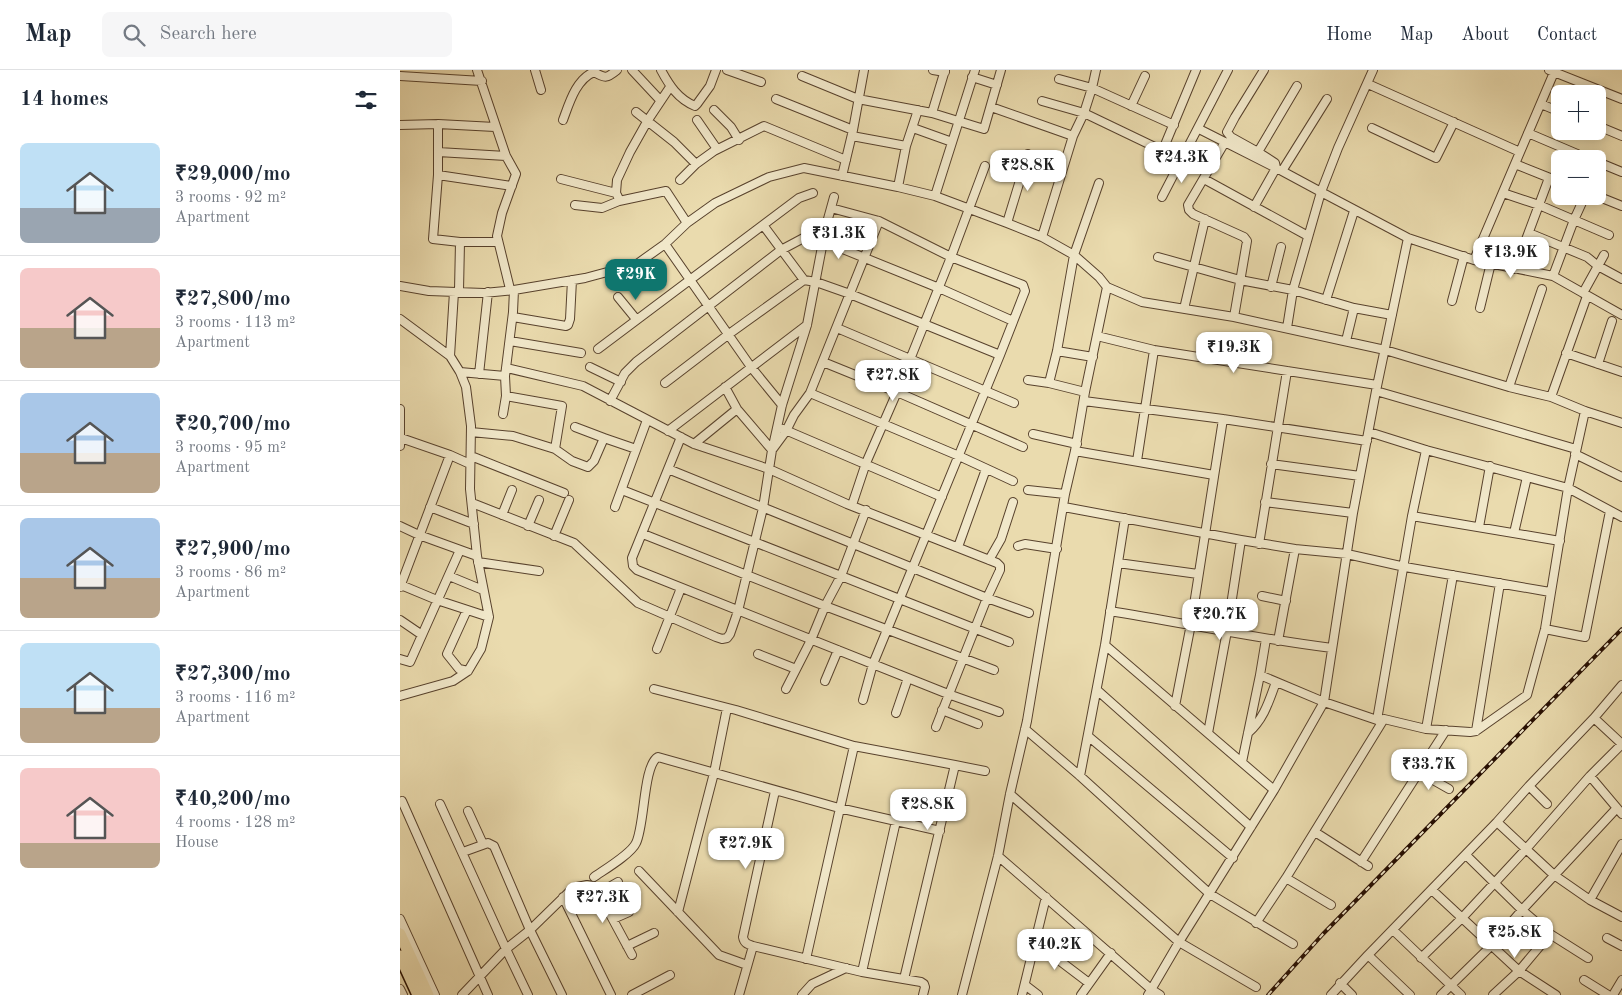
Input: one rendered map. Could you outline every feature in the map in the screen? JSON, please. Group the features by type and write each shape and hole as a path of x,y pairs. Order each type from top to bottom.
{"highway":[{"path":"400,934 428,995"},
{"path":"400,956 418,995"}],"street":[{"path":"478,70 495,127 506,156 516,174 502,213 497,236 512,289 513,317 503,414"},
{"path":"535,70 541,90"},
{"path":"563,120 573,95 585,78 594,72 601,77 609,76 617,70"},
{"path":"632,70 660,100"},
{"path":"661,70 670,88 695,106 710,86 716,70"},
{"path":"728,70 761,82"},
{"path":"842,176 864,70"},
{"path":"932,113 945,71 933,70"},
{"path":"802,76 858,99 932,113 984,129 1001,70"},
{"path":"1042,237 1073,136 1084,113 1096,70"},
{"path":"1162,152 1196,70"},
{"path":"1162,197 1228,70"},
{"path":"1264,70 1227,132 1231,137 1275,163 1279,169"},
{"path":"1287,328 1293,290 1321,192 1338,148 1373,70"},
{"path":"1474,260 1541,104 1553,71 1622,99"},
{"path":"934,196 974,73 997,85"},
{"path":"400,76 482,81"},
{"path":"1131,106 1145,76"},
{"path":"1058,79 1092,88 1174,125"},
{"path":"1368,84 1520,152"},
{"path":"1258,152 1297,86"},
{"path":"619,202 616,193 617,180 621,170 648,120 670,88"},
{"path":"776,99 852,133 906,146"},
{"path":"1254,207 1327,99"},
{"path":"1042,101 1084,113 1182,160"},
{"path":"1541,104 1551,108"},
{"path":"991,107 1073,136"},
{"path":"714,110 731,127 739,140"},
{"path":"898,187 906,146 918,110"},
{"path":"636,112 674,142 696,164"},
{"path":"697,120 717,149"},
{"path":"1372,128 1436,158 1454,122"},
{"path":"400,125 438,124 495,127"},
{"path":"438,124 438,175 433,239 460,242 498,242"},
{"path":"680,180 696,164 717,149 739,140 764,126 846,160"},
{"path":"913,128 952,142"},
{"path":"1199,129 1279,169 1354,211 1408,238 1474,260 1553,276 1620,314 1622,305"},
{"path":"1606,129 1622,136"},
{"path":"1528,133 1568,150"},
{"path":"1225,142 1188,205 1189,210 1193,214 1244,237 1247,241 1234,317"},
{"path":"438,152 506,156"},
{"path":"1006,223 1028,154"},
{"path":"1515,164 1549,178 1515,269"},
{"path":"852,505 866,463 911,359 985,166"},
{"path":"1606,167 1622,172"},
{"path":"400,286 429,291 488,292 585,278 637,264 665,244 687,223 714,203 769,177 804,168 934,196 1042,237 1074,255 1099,277 1107,287 1142,302 1234,317 1385,350 1551,398 1585,412 1622,423"},
{"path":"438,175 512,186"},
{"path":"560,179 616,193"},
{"path":"1204,179 1308,236"},
{"path":"1049,383 1057,350 1074,255 1098,183"},
{"path":"575,205 602,208 666,191 687,223"},
{"path":"598,349 798,198 814,193"},
{"path":"1503,193 1539,205 1609,235"},
{"path":"472,503 574,543 638,603 722,639 727,638 738,611 763,508 772,450 782,405 807,325 826,226 834,197"},
{"path":"1606,199 1621,204 1616,214"},
{"path":"1553,276 1581,205"},
{"path":"831,208 879,220 951,257 1023,285 1025,291 873,664 862,700"},
{"path":"1326,300 1354,211"},
{"path":"1184,309 1205,219"},
{"path":"772,450 810,393 879,220"},
{"path":"762,225 804,280 816,282 850,294 1000,355"},
{"path":"610,401 625,373 636,362 781,250 826,226"},
{"path":"1529,233 1588,257 1598,266 1622,279"},
{"path":"1150,992 1178,942 1233,858 1274,790 1324,702 1353,513 1376,388 1408,238"},
{"path":"823,241 939,288 1013,321"},
{"path":"450,356 460,242"},
{"path":"665,244 751,367 782,405"},
{"path":"1271,287 1280,247"},
{"path":"1551,398 1585,294 1604,255"},
{"path":"1452,302 1464,256"},
{"path":"1158,257 1240,280 1293,290 1354,308 1392,316"},
{"path":"1480,308 1491,263"},
{"path":"513,317 568,325 572,280"},
{"path":"665,383 804,280"},
{"path":"962,995 998,856 1025,729 1065,494 1076,448 1085,392 1107,287"},
{"path":"1509,387 1542,289"},
{"path":"479,374 488,292"},
{"path":"618,297 636,320"},
{"path":"1346,341 1354,308"},
{"path":"400,319 450,356 460,372 466,387 471,432 470,489 478,559 489,617 482,649 468,670 452,681 400,696"},
{"path":"1598,364 1612,322"},
{"path":"668,431 807,325"},
{"path":"837,328 1014,403"},
{"path":"1097,336 1154,350 1287,371 1376,388 1575,452 1622,477"},
{"path":"510,341 581,353"},
{"path":"1057,350 1093,358"},
{"path":"1137,461 1154,350"},
{"path":"1566,353 1622,372"},
{"path":"822,362 897,392 1023,447"},
{"path":"590,367 621,382"},
{"path":"1259,544 1287,371"},
{"path":"460,372 479,374 506,372 583,386 694,444 769,469 852,505 997,563 1000,566 1000,570 974,629 936,727"},
{"path":"1028,380 1085,392"},
{"path":"725,387 737,409 772,450"},
{"path":"810,393 959,456 1012,481"},
{"path":"506,396 562,406 554,449"},
{"path":"1084,401 1367,440"},
{"path":"400,408 400,442 470,460 564,493"},
{"path":"694,444 737,409"},
{"path":"1260,675 1324,702 1380,720 1426,729 1476,731 1527,694 1545,629 1568,488 1585,412"},
{"path":"1174,706 1191,624 1223,419"},
{"path":"615,507 647,420"},
{"path":"778,424 786,431 866,463 942,497"},
{"path":"575,427 636,449"},
{"path":"471,432 513,436 554,449 572,461 588,468 594,461 604,438"},
{"path":"1369,432 1426,450 1568,488 1622,517"},
{"path":"1033,434 1076,448 1214,475"},
{"path":"681,437 632,558 633,566 637,570 948,694 999,712"},
{"path":"1256,923 1286,878 1380,720 1412,516 1426,450"},
{"path":"450,455 400,586 489,617"},
{"path":"1271,464 1360,476"},
{"path":"1478,527 1490,466"},
{"path":"668,469 987,598 1029,613"},
{"path":"958,547 986,469"},
{"path":"1514,533 1527,477"},
{"path":"502,515 512,490"},
{"path":"622,490 1009,642"},
{"path":"1028,490 1065,494"},
{"path":"528,526 539,500"},
{"path":"554,536 570,500"},
{"path":"989,560 1001,539 1013,502"},
{"path":"1265,502 1353,513"},
{"path":"430,507 474,524"},
{"path":"1064,507 1259,544 1347,554 1405,567 1550,592"},
{"path":"786,689 841,576 866,510"},
{"path":"1545,629 1585,637 1610,511"},
{"path":"1412,516 1560,540"},
{"path":"1080,776 1105,645 1125,518"},
{"path":"400,526 478,559 539,572"},
{"path":"643,534 994,670"},
{"path":"1208,733 1227,631 1241,540"},
{"path":"1018,546 1025,544 1057,549"},
{"path":"1278,641 1295,549"},
{"path":"400,659 410,662 460,550"},
{"path":"1118,563 1198,574"},
{"path":"1426,729 1453,575"},
{"path":"449,576 483,590"},
{"path":"1476,731 1500,583"},
{"path":"657,649 681,588"},
{"path":"1262,596 1286,601"},
{"path":"467,610 447,654 459,669 468,670"},
{"path":"1110,611 1278,641 1332,648"},
{"path":"400,620 422,635"},
{"path":"1242,762 1266,639"},
{"path":"1105,645 1274,790"},
{"path":"825,681 838,650"},
{"path":"758,654 796,668"},
{"path":"896,713 908,678"},
{"path":"1248,733 1261,719 1276,682"},
{"path":"1331,995 1497,822 1594,718 1622,685"},
{"path":"654,689 727,708 854,746 985,770"},
{"path":"1097,690 1251,827"},
{"path":"678,912 714,773 727,708"},
{"path":"942,710 978,724"},
{"path":"1421,958 1462,918 1590,776 1622,744 1594,718"},
{"path":"1025,729 1080,776 1210,894 1293,944"},
{"path":"1314,832 1364,864 1446,730"},
{"path":"1088,736 1233,858"},
{"path":"806,958 854,746"},
{"path":"594,877 614,864 636,844 642,822 648,779 658,757 839,808 940,831"},
{"path":"904,979 955,765"},
{"path":"1419,772 1449,789"},
{"path":"1442,995 1491,946 1554,875 1619,812 1590,776"},
{"path":"1529,786 1547,804"},
{"path":"775,791 743,937 746,944 862,972 924,984 923,995"},
{"path":"1010,794 1178,942 1256,987"},
{"path":"402,801 488,995"},
{"path":"440,804 528,995"},
{"path":"468,811 483,844"},
{"path":"862,972 896,821"},
{"path":"1497,822 1554,875 1590,900 1622,917"},
{"path":"463,852 488,843 494,846 530,930 562,995"},
{"path":"1590,900 1622,844"},
{"path":"1466,855 1522,910 1550,934 1588,958"},
{"path":"998,856 1110,953 1150,992 1160,995"},
{"path":"639,871 719,955 747,965"},
{"path":"1286,878 1331,905"},
{"path":"599,892 618,882"},
{"path":"462,995 506,950 530,930 563,897 577,887 593,886 599,892 632,955"},
{"path":"1432,890 1519,971 1556,995"},
{"path":"563,897 611,995"},
{"path":"1022,995 1046,897"},
{"path":"613,919 629,912"},
{"path":"400,919 435,995"},
{"path":"1393,930 1461,995"},
{"path":"627,946 654,933"},
{"path":"1497,994 1550,934"},
{"path":"1607,938 1622,946"},
{"path":"1034,942 1089,983"},
{"path":"739,995 753,946"},
{"path":"1081,995 1110,953"},
{"path":"1368,955 1410,995"},
{"path":"802,995 812,984 846,968"},
{"path":"632,995 670,975"},
{"path":"1584,980 1608,995"},
{"path":"1613,995 1622,980"},
{"path":"1340,984 1352,995"},
{"path":"1025,985 1038,995"},
{"path":"400,989 403,995"}],"railway":[{"path":"1268,995 1323,934 1622,629"}]}
